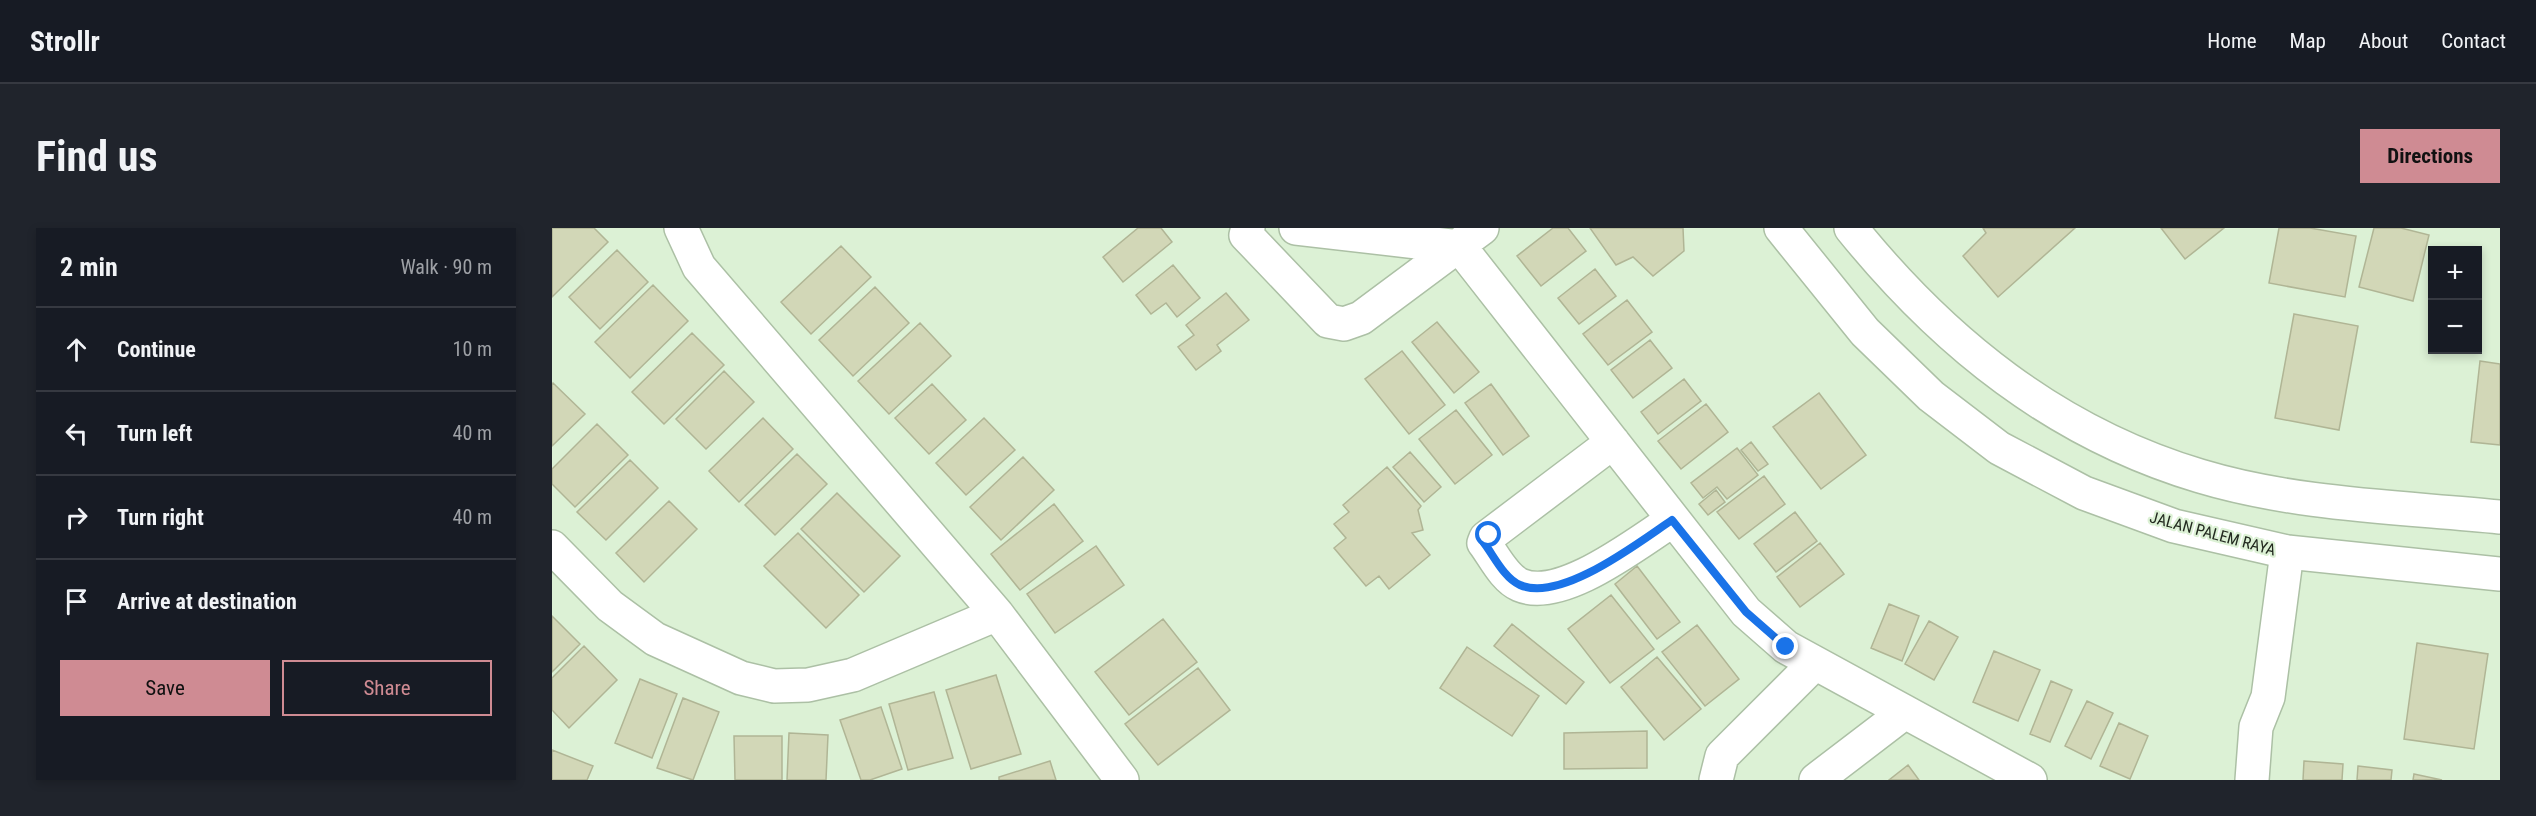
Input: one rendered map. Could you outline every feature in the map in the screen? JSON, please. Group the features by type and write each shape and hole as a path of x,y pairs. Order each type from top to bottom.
{"street":[{"path":"681,228 699,267 997,614 1122,780"},
{"path":"1248,228 1246,235 1328,321 1344,324 1360,318 1471,237"},
{"path":"1296,228 1471,237"},
{"name":"JALAN PALEM RAYA","path":"1781,228 1865,332 1930,396 1999,448 2084,493 2174,526 2278,550 2500,574"},
{"path":"1851,228 1885,269 1972,354 2033,400 2115,444 2200,476 2292,496 2500,517"},
{"path":"1471,237 1613,442 1746,612 1786,647 2030,780"},
{"path":"1613,442 1486,538 1484,543 1511,579 1532,588 1574,579 1598,568 1672,520"},
{"path":"552,547 610,606 655,639 741,678 774,686 808,685 854,675 997,614"},
{"path":"2252,780 2256,728 2268,697 2278,550"},
{"path":"1716,780 1722,756 1815,663"},
{"path":"1816,780 1905,712"}],"building":[{"path":"552,228 594,228 608,242 552,297"},
{"path":"1138,228 1161,228 1172,242 1123,282 1103,257"},
{"path":"1553,228 1568,228 1586,251 1541,286 1517,256"},
{"path":"1590,228 1683,228 1684,251 1653,276 1633,257 1616,265"},
{"path":"1983,228 2075,228 1998,297 1963,256 1986,233"},
{"path":"2161,228 2224,228 2185,259"},
{"path":"2279,228 2310,228 2356,236 2345,297 2269,283"},
{"path":"2374,228 2401,228 2429,235 2413,301 2359,287"},
{"path":"841,246 871,277 811,334 781,302"},
{"path":"617,250 648,282 600,329 569,297"},
{"path":"1173,265 1200,298 1177,317 1166,303 1151,314 1136,295"},
{"path":"1595,269 1616,296 1579,324 1558,298"},
{"path":"653,285 688,321 630,378 595,342"},
{"path":"875,287 909,323 853,376 819,340"},
{"path":"1226,293 1249,320 1217,345 1221,351 1196,370 1178,347 1194,335 1186,325"},
{"path":"1627,300 1652,332 1608,365 1583,334"},
{"path":"2294,314 2358,326 2339,430 2275,418"},
{"path":"1437,322 1479,372 1454,393 1412,342"},
{"path":"920,323 951,356 889,414 858,381"},
{"path":"692,333 724,365 664,424 632,392"},
{"path":"1650,340 1672,368 1633,398 1611,370"},
{"path":"1402,351 1445,405 1409,434 1365,379"},
{"path":"2480,361 2500,364 2500,445 2471,442"},
{"path":"724,371 754,402 706,449 676,419"},
{"path":"1684,379 1701,401 1658,434 1641,412"},
{"path":"553,383 585,414 552,446 552,385"},
{"path":"932,384 966,420 929,454 895,418"},
{"path":"1491,384 1529,436 1503,455 1465,403"},
{"path":"1819,393 1866,455 1821,489 1773,427"},
{"path":"1706,404 1728,432 1681,469 1658,441"},
{"path":"1456,410 1492,455 1455,484 1419,439"},
{"path":"763,418 793,449 739,502 709,471"},
{"path":"984,418 1015,450 966,495 936,463"},
{"path":"597,424 628,455 575,507 552,484 552,469"},
{"path":"1751,442 1768,464 1758,471 1741,450"},
{"path":"1737,448 1758,475 1727,499 1717,487 1703,498 1691,483"},
{"path":"1410,452 1441,487 1424,502 1393,467"},
{"path":"797,454 827,484 775,535 745,505"},
{"path":"1023,457 1054,490 1001,540 970,507"},
{"path":"630,460 658,488 606,540 577,512"},
{"path":"1387,467 1421,506 1418,510 1423,530 1412,533 1430,555 1389,589 1379,576 1366,586 1334,548 1346,538 1334,524 1349,512 1343,505"},
{"path":"1764,476 1785,504 1739,539 1717,512"},
{"path":"1716,490 1725,502 1708,515 1699,504"},
{"path":"837,493 900,556 864,592 801,529"},
{"path":"669,501 697,529 644,582 616,553"},
{"path":"1054,504 1083,541 1020,590 991,554"},
{"path":"1795,512 1817,541 1776,572 1754,544"},
{"path":"798,533 859,595 826,628 764,566"},
{"path":"1820,543 1844,574 1800,607 1777,577"},
{"path":"1096,546 1124,585 1055,633 1027,594"},
{"path":"1637,566 1680,622 1657,639 1615,584"},
{"path":"1611,595 1654,649 1610,683 1568,629"},
{"path":"1889,604 1919,616 1902,661 1871,648"},
{"path":"552,616 580,644 552,672"},
{"path":"1163,619 1197,662 1129,715 1095,672"},
{"path":"1929,621 1958,637 1934,680 1905,664"},
{"path":"1512,624 1584,682 1566,704 1494,646"},
{"path":"1697,625 1739,679 1705,706 1662,652"},
{"path":"2417,643 2488,654 2474,749 2404,739"},
{"path":"584,646 617,680 569,728 552,710 552,678"},
{"path":"1467,647 1539,696 1512,736 1440,688"},
{"path":"1994,651 2040,670 2018,721 1973,702"},
{"path":"1657,657 1701,709 1664,740 1621,687"},
{"path":"1198,668 1230,710 1158,765 1125,724"},
{"path":"996,675 1021,754 971,769 946,690"},
{"path":"640,679 677,694 652,758 615,743"},
{"path":"2051,681 2072,690 2050,742 2030,734"},
{"path":"934,692 953,758 908,770 889,704"},
{"path":"683,698 719,712 693,780 657,768"},
{"path":"2087,701 2113,713 2091,759 2065,746"},
{"path":"881,707 902,769 870,780 861,780 840,720"},
{"path":"2119,723 2148,736 2130,779 2100,766"},
{"path":"1647,731 1647,768 1564,769 1564,733"},
{"path":"789,733 828,735 826,780 787,780"},
{"path":"734,736 782,736 782,780 735,780"},
{"path":"552,750 593,766 587,780 552,780"},
{"path":"1050,761 1056,780 999,780 999,777"},
{"path":"2304,761 2343,764 2342,780 2303,780"},
{"path":"1908,765 1919,780 1889,780"},
{"path":"2358,766 2392,770 2391,780 2357,780"},
{"path":"2414,774 2442,780 2413,780"}],"route":[{"path":"1489,535 1484,543 1511,579 1520,585 1532,588 1574,579 1598,568 1672,520 1746,612 1786,647"}]}
